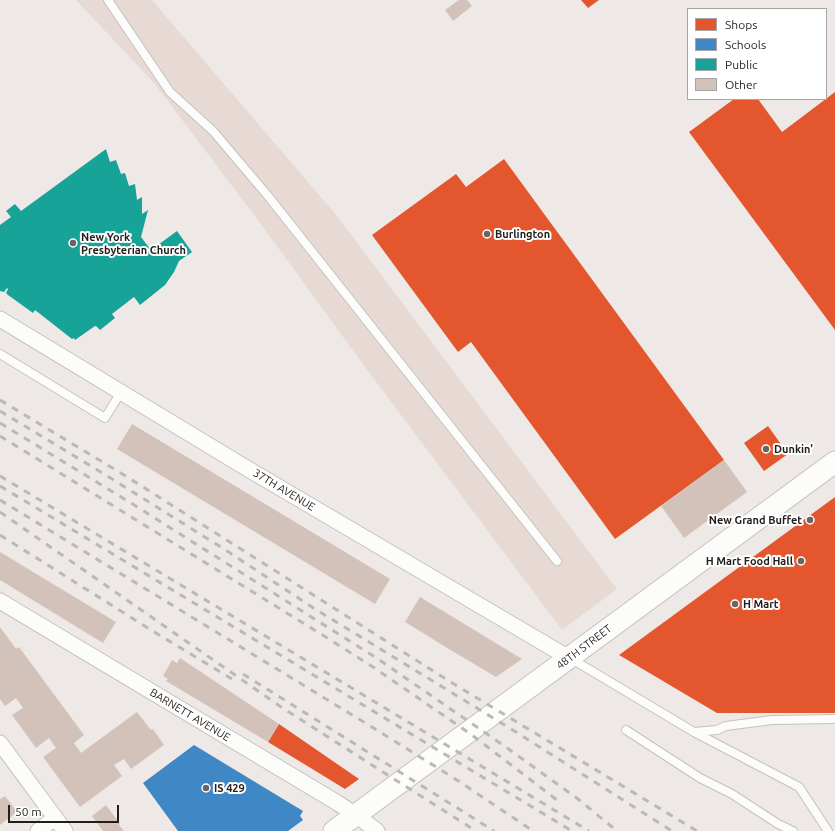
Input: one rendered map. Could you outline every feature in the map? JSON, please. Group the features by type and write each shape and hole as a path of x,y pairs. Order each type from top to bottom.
{"street":[{"name":"37TH AVENUE","path":"0,319 243,466 569,658"},
{"name":"48TH STREET","path":"334,831 835,462"},
{"name":"BARNETT AVENUE","path":"0,601 356,815 377,831"},
{"path":"0,743 65,831"},
{"path":"38,831 55,818"}],"lane":[{"path":"108,0 170,92 213,131 268,196 557,561"},
{"path":"0,354 105,418 121,392"},
{"path":"569,658 694,732 799,787 828,831"},
{"path":"694,732 717,730 726,726 772,720 835,720"},
{"path":"626,730 700,778 732,794 778,824 793,831"}],"shaded area":[{"path":"76,0 152,0 338,217 617,589 562,630 155,84"}],"building: Shops":[{"path":"581,0 599,0 588,8"},
{"path":"835,92 835,330 689,132 733,100 759,100 782,132 824,100 827,100 827,98"},
{"path":"504,159 724,460 615,539 471,342 458,352 372,235 456,174 466,187"},
{"name":"Dunkin'","path":"768,426 788,454 764,471 744,443"},
{"path":"835,497 835,713 717,713 619,655"},
{"path":"279,724 359,779 345,789 268,742"}],"building: Schools":[{"name":"IS 429","path":"194,745 303,811 300,816 303,820 288,831 178,831 143,783"}],"building: Public":[{"name":"New York Presbyterian Church","path":"106,149 110,162 116,160 121,174 125,173 129,186 135,184 137,200 142,197 142,214 148,210 141,237 151,250 177,231 192,252 179,261 174,272 165,285 140,305 134,297 112,314 115,318 100,330 95,326 75,340 35,310 33,313 8,295 6,293 7,288 4,292 0,291 0,225 11,217 6,211 15,204 21,211"}],"building: Other":[{"path":"459,0 467,0 472,6 453,21 445,10"},
{"path":"132,424 390,579 375,604 117,449"},
{"path":"724,460 747,492 684,538 661,506"},
{"path":"0,552 116,622 103,643 0,580"},
{"path":"420,597 522,659 496,677 449,649 405,622"},
{"path":"0,627 16,649 19,647 84,735 74,743 81,753 137,712 151,730 153,729 164,745 131,769 124,759 114,765 122,776 80,807 43,757 56,748 49,738 36,748 12,715 23,708 16,698 5,706 0,699"},
{"path":"180,658 279,724 268,742 166,681 168,679 163,676 172,660 177,663"},
{"path":"5,796 17,812 0,825 0,799"},
{"path":"106,805 124,831 103,831 92,816"}],"railway":[{"path":"0,400 124,475 449,681 697,831"},
{"path":"0,411 104,474 224,549 315,609 516,732 672,831"},
{"path":"0,423 131,503 378,659 503,745 578,799 617,831"},
{"path":"0,436 373,667 472,735 561,803"},
{"path":"0,476 589,831"},
{"path":"0,486 572,831"},
{"path":"0,500 367,724 457,780 533,831"},
{"path":"0,512 284,709 476,831"},
{"path":"0,535 232,679"},
{"path":"243,674 494,831"}],"place":[{"name":"Burlington","path":"487,234"},
{"name":"New York Presbyterian Church","path":"73,243"},
{"name":"Dunkin'","path":"766,449"},
{"name":"New Grand Buffet","path":"810,520"},
{"name":"H Mart Food Hall","path":"801,561"},
{"name":"H Mart","path":"735,604"},
{"name":"IS 429","path":"206,788"}]}
